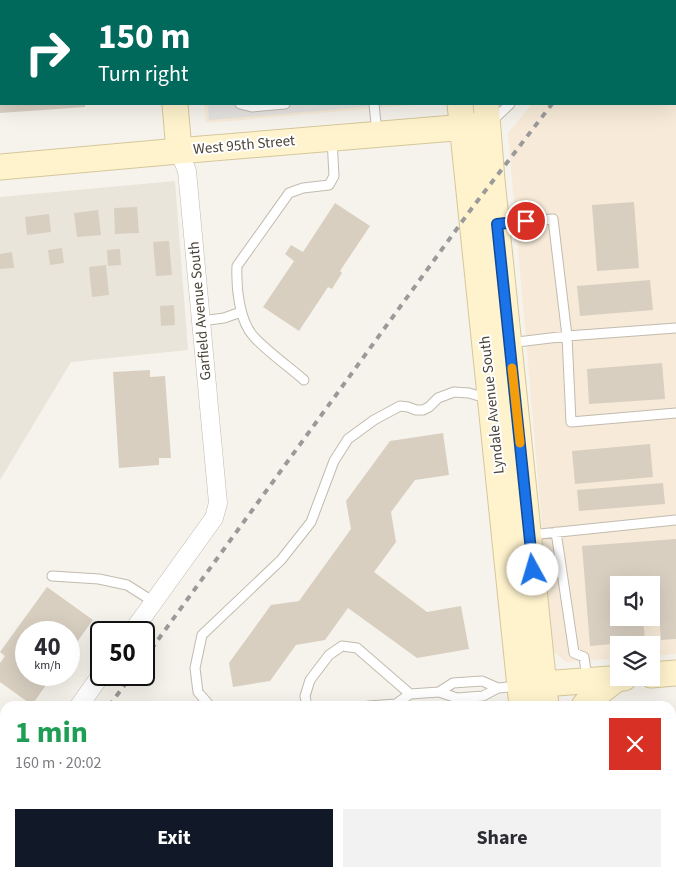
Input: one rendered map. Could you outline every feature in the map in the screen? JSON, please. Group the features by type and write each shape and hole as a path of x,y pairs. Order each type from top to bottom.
{"main road":[{"name":"Garfield Avenue South","path":"175,105 179,151"},
{"name":"West 95th Street","path":"0,168 377,134 461,115 487,114"},
{"name":"Lyndale Avenue South","path":"487,114 509,343 526,694"},
{"name":"Lyndale Avenue South","path":"461,115 491,400 517,537"},
{"path":"660,674 676,673"},
{"path":"526,694 587,680 610,679"},
{"path":"588,701 610,684"}],"street":[{"name":"Garfield Avenue South","path":"154,602 214,518 218,503 187,171 179,151"},
{"path":"140,621 154,602"},
{"path":"83,701 93,686"}],"lane":[{"path":"244,105 252,107 274,105"},
{"path":"374,105 377,134"},
{"path":"487,114 508,105"},
{"path":"304,380 252,336 241,312 236,266 289,193 303,188 329,185 334,176 332,138"},
{"path":"497,224 553,219 567,336 571,422 676,413"},
{"path":"201,321 224,318 241,312"},
{"path":"509,343 567,336 676,328"},
{"path":"206,701 198,692 195,668 202,635 281,560 311,522 334,460 348,439 374,420 400,406 423,410 438,398 454,392 469,393 491,400"},
{"path":"517,537 676,520"},
{"path":"556,532 574,653 584,657 587,680"},
{"path":"52,576 98,579 126,585 154,602"},
{"path":"306,701 305,696 310,680 329,655 342,646 357,648 410,694"},
{"path":"439,692 453,682 482,680 526,694"},
{"path":"400,701 410,694 439,692 457,698 526,694"}],"shaded area":[{"path":"204,105 413,105 206,123"},
{"path":"208,105 386,105 209,120"},
{"path":"531,105 676,105 676,654 660,655 660,636 610,636 610,659 566,662 553,651 508,133"},
{"path":"175,181 188,350 71,362 0,480 0,197"}],"building":[{"path":"0,105 85,105 85,107 0,113"},
{"path":"634,202 639,268 597,271 592,205"},
{"path":"335,203 370,226 340,271 342,273 332,289 328,287 299,331 263,307 294,261 285,254 291,245 303,252"},
{"path":"137,207 139,233 115,234 114,208"},
{"path":"98,210 101,235 77,237 74,213"},
{"path":"49,214 51,232 27,235 25,217"},
{"path":"169,241 172,275 156,276 153,242"},
{"path":"62,248 64,263 50,265 48,250"},
{"path":"120,249 121,265 108,266 107,250"},
{"path":"12,252 14,268 0,269 0,254"},
{"path":"106,265 109,295 92,297 89,267"},
{"path":"650,280 653,310 580,316 577,286"},
{"path":"174,305 175,325 161,326 160,306"},
{"path":"662,363 665,399 589,404 587,369"},
{"path":"150,370 150,377 165,376 171,458 159,458 159,465 119,468 113,372"},
{"path":"443,433 449,475 415,480 391,512 396,542 374,572 427,612 461,606 469,649 417,658 348,608 325,640 296,645 270,681 233,687 229,663 271,605 299,601 351,529 346,501 390,441"},
{"path":"650,444 653,477 575,484 572,451"},
{"path":"663,483 665,504 579,511 577,490"},
{"path":"676,539 676,639 661,640 660,576 610,576 610,626 644,626 645,636 610,636 610,644 590,646 582,546"},
{"path":"47,587 93,620 90,621 90,624 80,638 80,621 22,621"},
{"path":"15,631 15,686 45,686 35,701 26,701 0,682 0,663 5,656 0,652"}],"railway":[{"path":"155,644 472,208 551,105"},
{"path":"113,701 124,686"}],"slow traffic":[{"path":"512,368 520,443"}],"route":[{"path":"526,221 497,224 533,570"}]}
